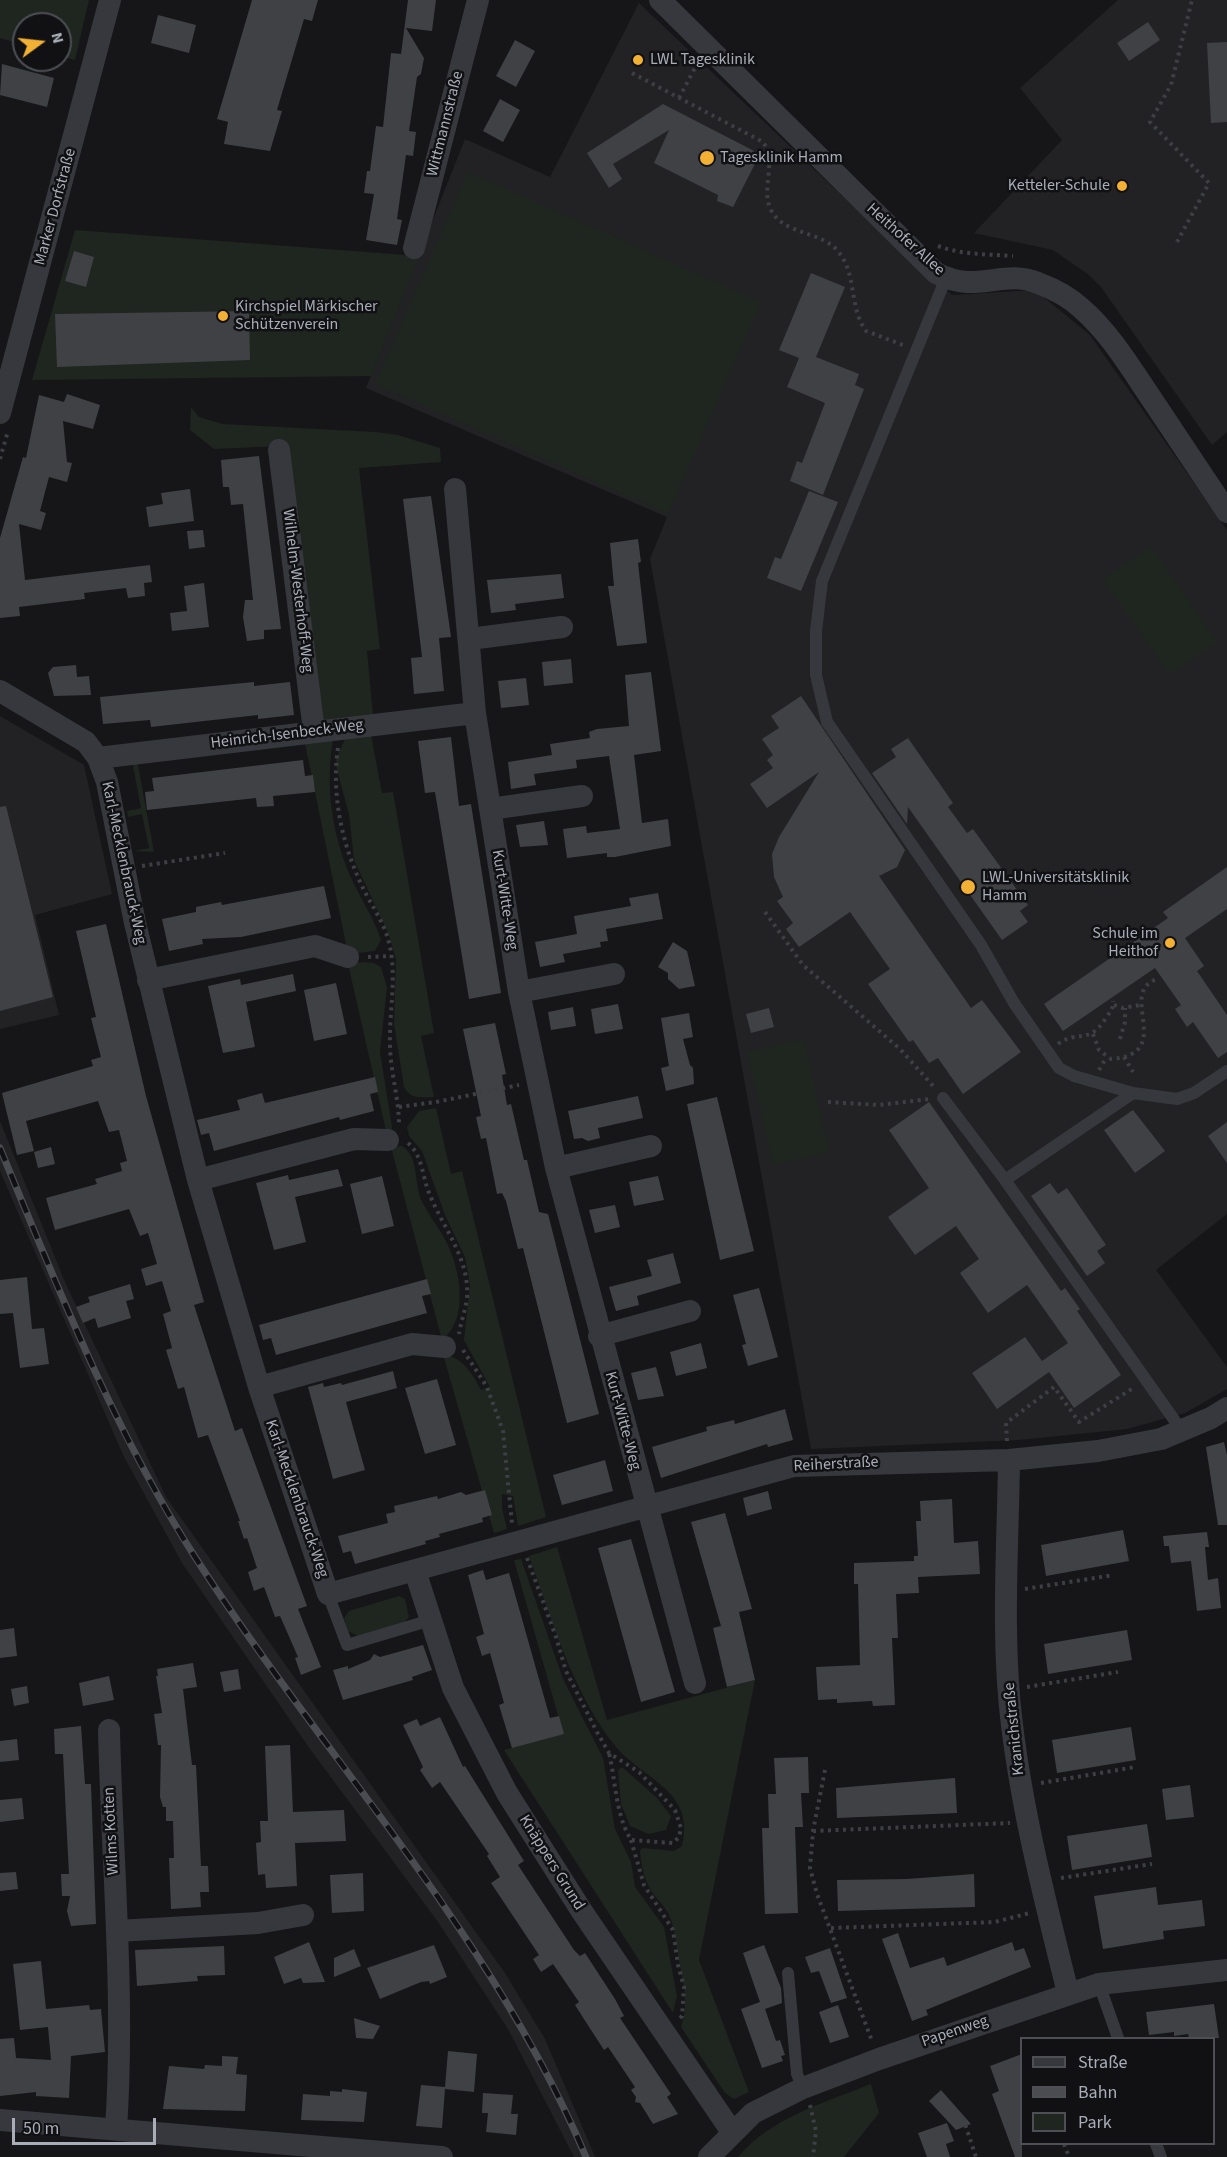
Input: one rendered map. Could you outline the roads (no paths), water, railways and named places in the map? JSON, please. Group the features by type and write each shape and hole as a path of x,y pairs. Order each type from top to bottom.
{"street":[{"name":"Marker Dorfstraße","path":"0,412 110,0"},
{"name":"Wittmannstraße","path":"414,248 478,0"},
{"name":"Heithofer Allee","path":"660,0 917,255 945,278 954,282 978,284 1007,278 1028,279 1059,292 1082,308 1118,348 1227,512"},
{"name":"Wilhelm-Westerhoff-Weg","path":"279,450 314,732"},
{"name":"Kurt-Witte-Weg","path":"455,489 475,713 519,992 556,1168 599,1336 695,1683"},
{"path":"470,639 562,627"},
{"name":"Karl-Mecklenbrauck-Weg","path":"0,692 86,742 98,758 107,782 148,980 198,1180 259,1387 328,1594 415,1571"},
{"name":"Heinrich-Isenbeck-Weg","path":"98,758 475,713"},
{"path":"490,809 582,796"},
{"path":"148,980 315,946 348,957"},
{"path":"519,992 614,974"},
{"path":"198,1180 354,1139 398,1139"},
{"path":"556,1168 651,1146"},
{"path":"599,1336 690,1311"},
{"path":"259,1387 412,1344 445,1347"},
{"name":"Reiherstraße","path":"415,1571 794,1466 1009,1460 1134,1446 1182,1431 1227,1408"},
{"name":"Kranichstraße","path":"1009,1460 1007,1592 1012,1722 1026,1822 1068,1993"},
{"name":"Knäppers Grund","path":"415,1571 453,1688 507,1793 581,1910 732,2132"},
{"name":"Wilms Kotten","path":"109,1730 120,2073 116,2129"},
{"path":"117,1931 258,1923 303,1915"},
{"name":"Papenweg","path":"709,2157 753,2113 803,2088 879,2059 1099,1984 1227,1970"},
{"path":"0,2120 116,2129 294,2151 442,2157"}],"lane":[{"path":"945,278 822,581 816,642 816,675 827,722 981,945 1014,1004 1059,1068 1074,1076 1133,1093 1177,1099 1194,1093 1227,1071"},
{"path":"1005,1180 1133,1093"},
{"path":"943,1098 1005,1180 1182,1431"},
{"path":"328,1594 346,1645 431,1620"},
{"path":"788,1973 797,2074 803,2088"},
{"path":"1099,1984 1118,2037"}],"railway":[{"path":"0,1148 88,1357 165,1508 245,1631 455,1922 503,1997 548,2075 586,2157"}],"place":[{"name":"LWL Tagesklinik","path":"638,60"},
{"name":"Tagesklinik Hamm","path":"707,158"},
{"name":"Ketteler-Schule","path":"1122,186"},
{"name":"Kirchspiel Märkischer Schützenverein","path":"223,316"},
{"name":"LWL-Universitätsklinik Hamm","path":"968,887"},
{"name":"Schule im Heithof","path":"1170,943"}]}
